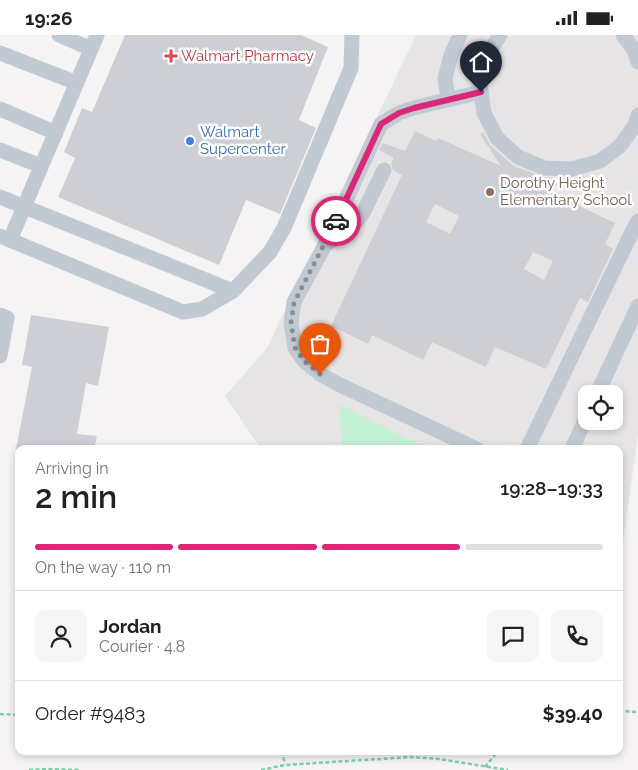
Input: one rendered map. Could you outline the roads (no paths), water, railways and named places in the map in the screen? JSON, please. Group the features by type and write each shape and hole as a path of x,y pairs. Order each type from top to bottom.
{"lane":[{"path":"59,35 94,42 24,207 5,238 183,312 202,309 233,291 270,252 284,228 351,68 352,35"},
{"path":"448,99 445,78 451,55 460,35"},
{"path":"500,35 486,57 480,84 484,113 497,138 518,157 544,168 572,169 600,161 620,146 635,125 638,115"},
{"path":"623,35 634,51 638,62"},
{"path":"0,53 77,83"},
{"path":"468,445 320,374 304,361 295,348 291,323 294,303 325,245 381,124 399,113 426,104 481,92"},
{"path":"0,109 56,133"},
{"path":"0,150 41,166"},
{"path":"325,245 352,226 363,213 384,170"},
{"path":"0,197 233,291"},
{"path":"529,445 638,221"},
{"path":"602,385 638,306"},
{"path":"0,315 8,318 0,356"},
{"path":"574,445 581,430"}],"place":[{"name":"Walmart Pharmacy","path":"171,56"},
{"name":"Walmart Supercenter","path":"190,141"},
{"name":"Dorothy Height Elementary School","path":"490,192"}]}
